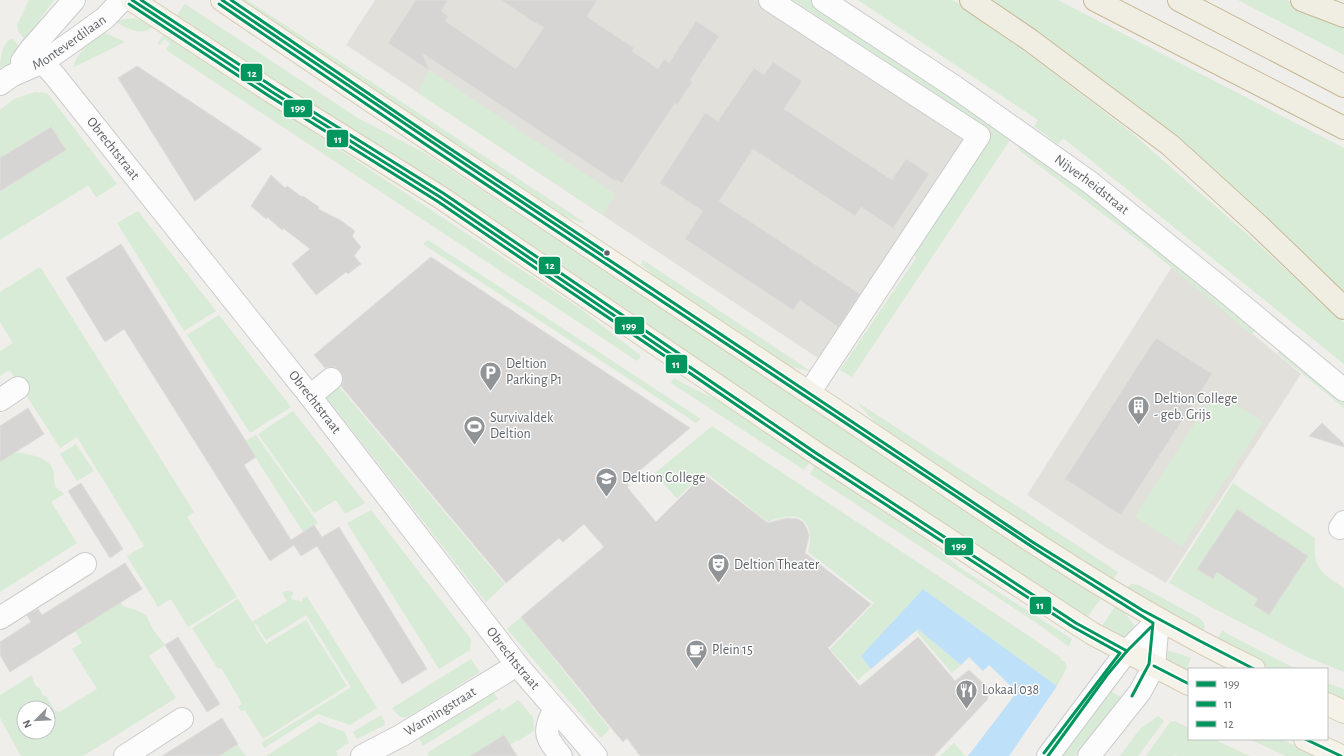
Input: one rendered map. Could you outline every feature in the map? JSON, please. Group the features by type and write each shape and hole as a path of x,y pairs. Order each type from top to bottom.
{"highway":[{"path":"971,0 1030,40 1170,145 1259,226 1344,308"},
{"path":"1095,0 1344,128"},
{"path":"1179,0 1344,86"},
{"path":"1302,0 1344,16"}],"main road":[{"path":"132,0 272,92 440,197 816,453 1076,623 1127,652 1188,683"},
{"path":"222,0 428,140 1046,550 1158,620 1252,668"},
{"path":"1328,704 1344,712"},
{"path":"1307,740 1341,756"}],"street":[{"name":"Monteverdilaan","path":"37,55 74,0"},
{"name":"Monteverdilaan","path":"5,80 37,55 105,18 122,0"},
{"path":"770,0 979,136 809,393"},
{"name":"Nijverheidstraat","path":"823,0 955,87 1091,183 1225,291 1344,390"},
{"name":"Obrechtstraat","path":"37,55 310,396 517,665 554,710 596,756"},
{"path":"310,396 331,379"},
{"path":"0,618 86,564"},
{"path":"1048,756 1127,652 1158,620"},
{"path":"1089,756 1140,692 1154,666 1158,620"},
{"name":"Wanningstraat","path":"362,756 402,735 517,665"},
{"path":"554,710 547,725 548,736 552,746 561,756"},
{"path":"124,756 182,719"}],"shaded area":[{"path":"375,0 780,0 994,132 833,368 346,45"},
{"path":"1172,267 1301,374 1166,583 1104,546 1027,495"}],"green space":[{"path":"29,0 54,0 25,40 18,31 17,25"},
{"path":"237,0 247,0 584,223 547,211"},
{"path":"793,0 813,1 1012,137 852,377 840,370 916,258 912,249 965,170 994,132"},
{"path":"858,0 952,0 1038,61 1133,134 1256,242 1344,323 1344,364 1063,138 1058,144 1035,127 1033,128 1038,120"},
{"path":"988,0 1058,0 1344,148 1344,296"},
{"path":"1238,0 1287,0 1344,22 1344,55"},
{"path":"185,4 358,118 428,155 1101,596 1101,598 1087,618 996,560 174,19"},
{"path":"134,18 153,27 148,30 139,31 129,29 115,22"},
{"path":"103,32 125,42 74,67 75,61 81,52"},
{"path":"164,34 581,309 641,356 637,361 166,50 170,43 164,39 160,45 157,44"},
{"path":"11,39 14,40 20,48 9,64 0,73 3,50 7,42"},
{"path":"429,70 615,194 603,215 418,93"},
{"path":"35,92 47,93 117,184 97,197 89,186 87,186 0,240 0,191 66,150 50,127 0,158 0,110 14,99"},
{"path":"1025,144 1258,327 1252,335 1148,248 1021,152 1018,147 1019,145"},
{"path":"138,211 216,311 184,331 117,223"},
{"path":"428,240 701,419 696,423 423,244"},
{"path":"643,260 812,372 777,363 667,290 641,264"},
{"path":"38,268 41,268 194,512 187,517 237,597 188,627 171,599 158,607 127,556 144,546 77,437 60,448 10,370 0,376 0,351 13,343 0,322 0,292"},
{"path":"219,315 291,407 250,433 187,335"},
{"path":"1282,347 1344,398 1344,408 1277,353"},
{"path":"674,378 720,401 811,460 804,470 671,383"},
{"path":"335,382 505,584 486,602 324,394"},
{"path":"1215,391 1263,422 1182,547 1135,517"},
{"path":"857,402 1118,572 1112,581 885,434"},
{"path":"293,411 365,503 345,514 336,500 314,513 258,434"},
{"path":"712,426 1061,658 1060,659 1065,662 1067,667 1057,686 923,589 862,656 871,669 858,680 830,649 874,603 808,552 810,541 807,525 796,517 779,518 768,522 704,471 677,499 655,473"},
{"path":"256,435 318,523 303,532 245,441"},
{"path":"76,444 94,471 77,481 60,454"},
{"path":"16,452 39,457 49,463 54,474 56,487 64,494 51,502 77,543 0,592 0,462"},
{"path":"816,464 914,529 959,567 1072,639 1069,646 810,474"},
{"path":"1233,483 1315,538 1315,557 1320,569 1329,578 1344,588 1344,672 1307,657 1213,608 1169,583"},
{"path":"371,510 471,639 470,650 439,669 347,523"},
{"path":"1132,584 1139,585 1199,618 1203,621 1203,633 1125,589"},
{"path":"287,591 293,592 291,599 302,602 303,597 305,598 306,595 377,708 350,725 318,714 264,748 261,743 351,687 306,615 266,640 256,624 254,625 266,644 306,620 347,686 263,739 245,710 241,711 238,707 242,704 236,693 221,668 218,669 192,628 238,599 252,622 287,601 282,593"},
{"path":"121,602 123,606 146,615 154,631 165,645 149,656 176,698 83,756 21,756 0,718 0,695 32,675 35,685 40,689 42,695 47,697 49,700 16,700 16,740 56,740 56,711 59,712 97,689 72,649 82,643 75,631"},
{"path":"1116,605 1134,625 1135,628 1127,637 1120,637 1102,626"},
{"path":"521,617 610,729 601,738 507,629"},
{"path":"918,629 961,665 952,673 916,631"},
{"path":"1222,630 1294,668 1269,668 1217,641"},
{"path":"1165,650 1191,658 1186,671 1162,660"},
{"path":"471,659 480,672 408,717 401,717 392,708"},
{"path":"1328,683 1344,689 1344,704 1328,696"},
{"path":"492,690 498,699 423,746 418,737"},
{"path":"1108,690 1121,697 1075,756 1058,756"},
{"path":"518,700 533,717 534,731 518,741 517,740 510,745 504,735 470,756 429,756 427,753 500,708 502,711"},
{"path":"381,715 385,725 357,739 353,732"},
{"path":"1158,716 1164,721 1138,756 1120,756 1140,729"},
{"path":"1175,721 1188,728 1188,740 1215,740 1250,756 1146,756 1170,722"},
{"path":"319,722 345,732 349,743 336,751 338,756 266,756"},
{"path":"1251,740 1283,740 1318,756 1286,756"},
{"path":"954,743 965,756 940,756"},
{"path":"237,744 246,756 219,756"}],"water":[{"path":"923,589 1057,686 1009,756 968,756 1017,692 989,665 983,671 969,657 961,665 918,629 871,669 861,656"}],"building":[{"path":"416,0 448,0 441,11 448,16 445,21 516,69 544,27 528,19 501,0 597,0 587,17 634,48 632,51 658,69 664,59 669,63 696,21 719,36 690,80 692,82 677,105 675,103 622,183 616,179 615,181 422,53 429,70 388,43"},
{"path":"773,62 802,81 784,109 892,180 906,159 929,174 893,228 861,207 855,216 753,149 719,201 860,294 838,327 800,300 793,310 685,239 703,211 660,183 705,113 718,121 754,68 764,75"},
{"path":"137,66 262,149 195,201 118,78"},
{"path":"51,127 66,150 0,191 0,158"},
{"path":"271,175 285,188 287,186 319,207 318,209 340,220 355,231 352,236 361,247 354,256 361,264 348,274 346,272 316,295 292,264 310,249 283,228 282,230 267,217 266,219 251,206"},
{"path":"121,244 256,457 244,465 291,540 314,525 322,537 339,527 427,669 402,684 317,546 301,556 294,545 270,561 124,329 105,342 66,278"},
{"name":"Deltion College","path":"431,257 690,428 626,482 629,486 627,487 656,522 704,474 768,523 787,518 798,519 803,522 809,536 805,553 871,604 828,648 860,686 918,637 955,681 969,670 988,688 989,694 987,700 934,756 640,756 627,738 623,742 521,617 604,547 584,524 563,542 559,538 506,583 341,386 343,383 343,377 340,371 335,367 325,368 314,355"},
{"name":"Deltion College - geb. Grijs","path":"1156,338 1212,374 1121,515 1065,479"},
{"path":"28,408 44,434 0,462 0,426"},
{"path":"1322,423 1344,444 1344,447 1309,436"},
{"path":"81,483 123,549 110,558 68,491"},
{"path":"1237,509 1308,556 1269,615 1254,605 1258,599 1217,572 1213,579 1197,569"},
{"path":"125,563 142,589 10,672 0,655 0,642 31,622 27,615 38,609 42,615"},
{"path":"178,637 220,704 207,712 165,645"},
{"path":"222,718 238,744 219,756 162,756"},
{"path":"504,735 517,756 470,756"}],"transit line":[{"name":"199","path":"132,0 272,92 440,197 816,453 1076,623 1127,651"},
{"name":"12","path":"141,0 275,88 443,193 684,357"},
{"name":"199","path":"222,0 447,152 1034,543 1142,610 1252,668"},
{"name":"12","path":"231,0 607,253"},
{"name":"11","path":"129,4 269,96 437,201 813,457 1073,627 1120,653 1044,753"},
{"name":"11","path":"219,4 425,144 1043,554 1153,623 1149,664 1132,696"},
{"name":"199","path":"1048,756 1107,675 1127,651 1151,627"},
{"name":"199","path":"1154,666 1188,683"},
{"name":"199","path":"1307,740 1341,756"}],"place":[{"name":"Deltion Parking P1","path":"490,392"},
{"name":"Deltion College - geb. Grijs","path":"1139,426"},
{"name":"Survivaldek Deltion","path":"475,446"},
{"name":"Deltion College","path":"607,498"},
{"name":"Deltion Theater","path":"719,584"},
{"name":"Plein 15","path":"696,670"},
{"name":"Lokaal 038","path":"966,710"}]}
